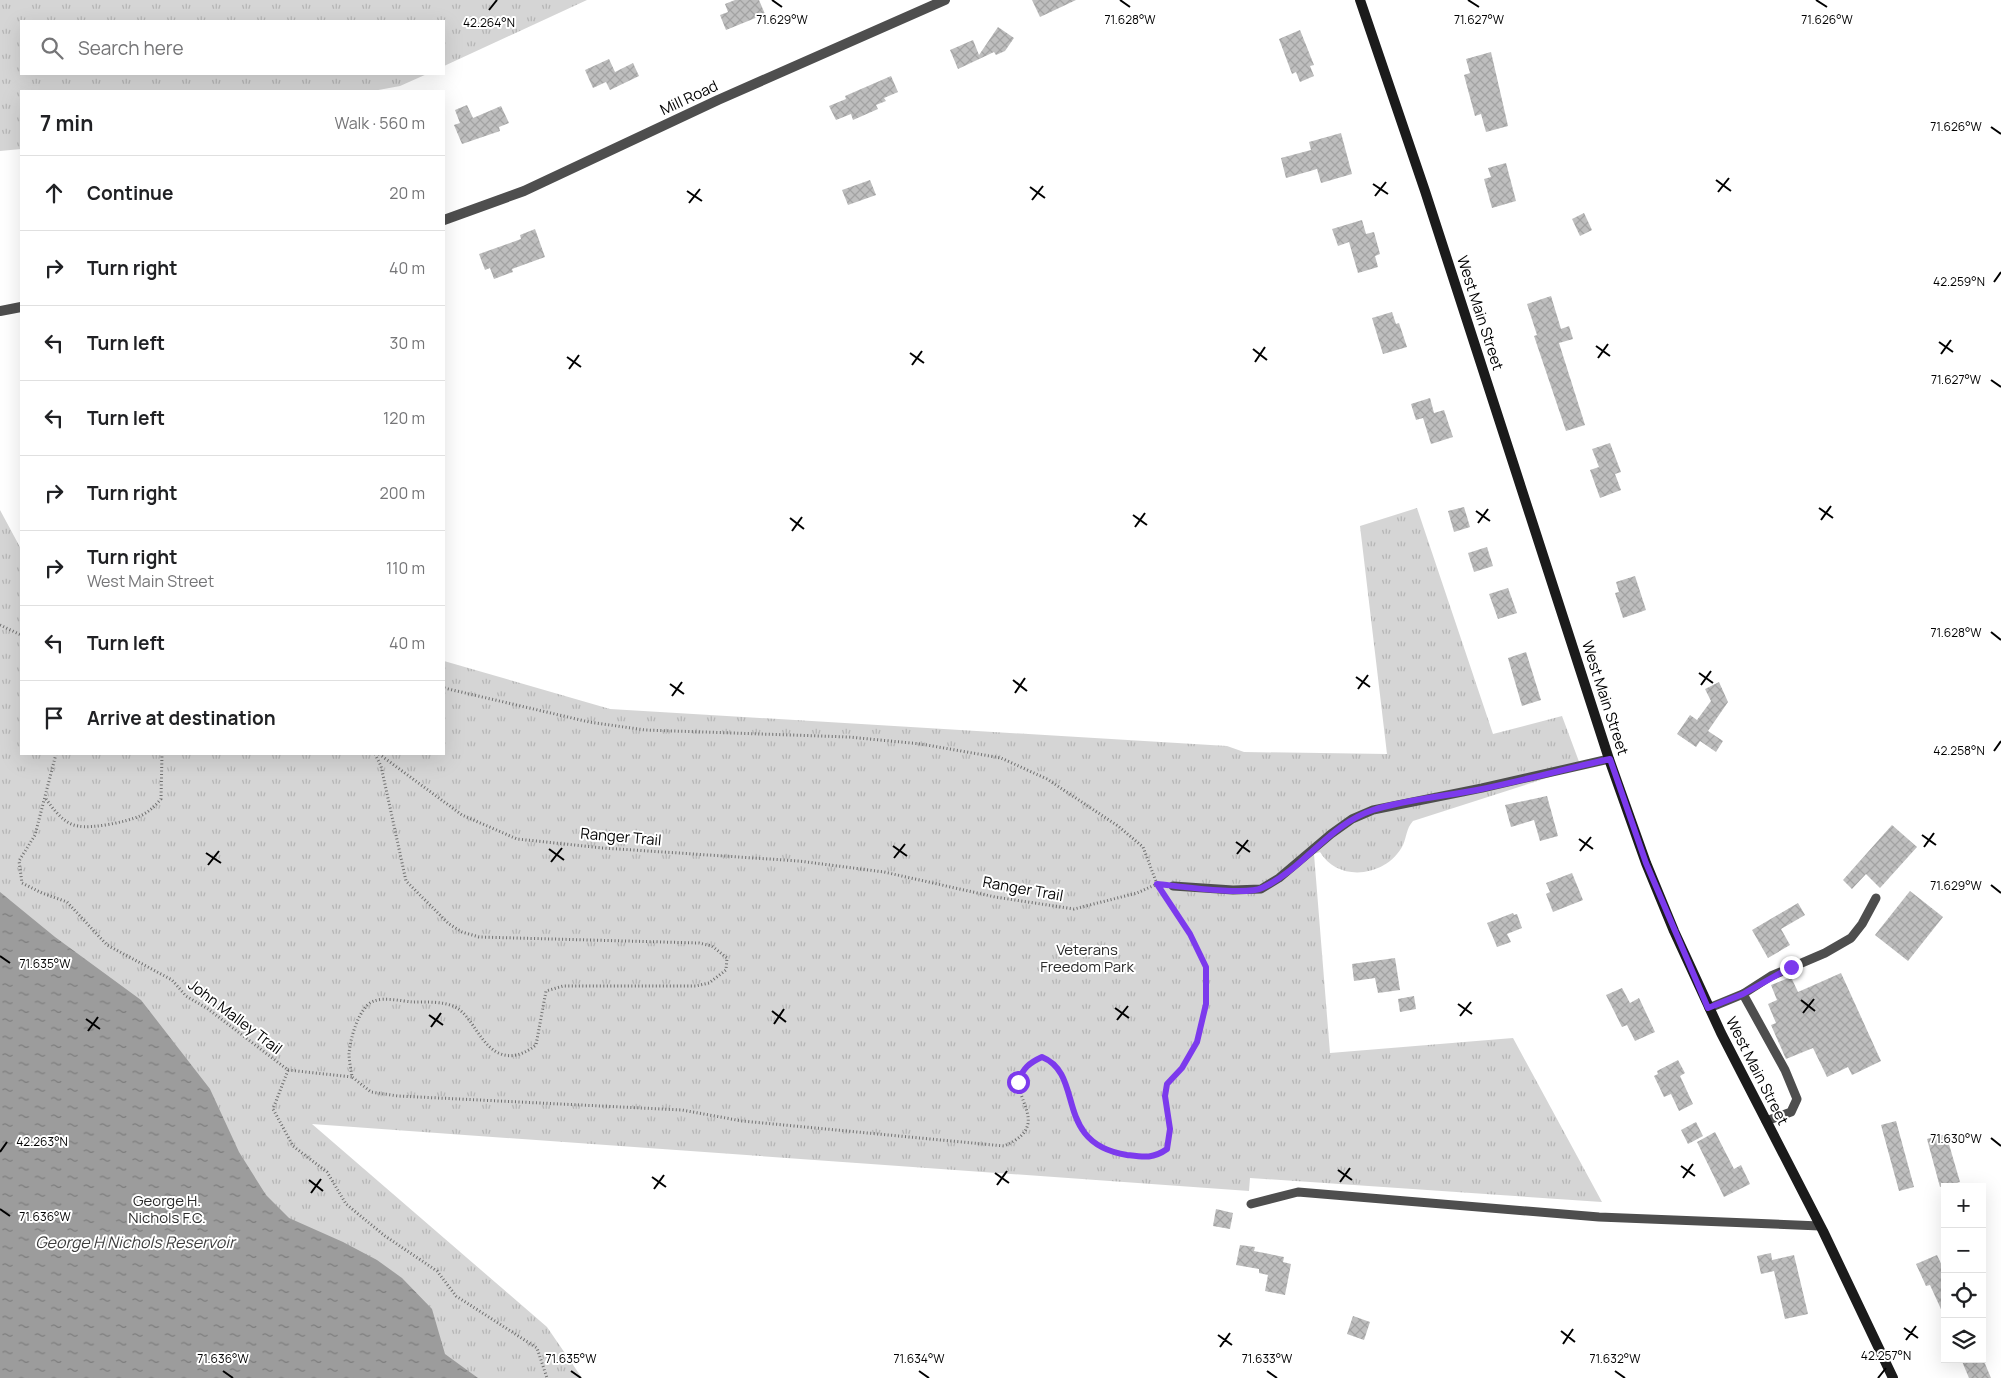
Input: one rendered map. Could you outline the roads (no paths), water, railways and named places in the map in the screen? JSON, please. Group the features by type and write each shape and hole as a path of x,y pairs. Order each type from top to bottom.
{"main road":[{"name":"West Main Street","path":"1360,0 1431,209 1610,759 1649,872 1708,1008 1820,1226 1893,1378"}],"street":[{"name":"Mill Road","path":"445,220 524,191 718,100 945,0"},
{"path":"0,311 20,307"}],"lane":[{"path":"1173,886 1233,890 1261,889 1279,878 1331,834 1352,819 1374,810 1610,759"},
{"path":"1708,1008 1743,994 1771,976 1825,953 1851,938 1862,924 1876,898"},
{"path":"1743,994 1785,1070 1797,1099 1791,1112 1766,1122"},
{"path":"1251,1204 1298,1192 1599,1217 1820,1226"}],"water":[{"name":"George H Nichols Reservoir","path":"0,892 55,937 141,1000 210,1089 239,1152 266,1195 289,1218 343,1242 377,1260 402,1278 432,1309 445,1354 478,1378 0,1378"}],"park label":[{"name":"Veterans Freedom Park","path":"1087,958"},
{"name":"George H. Nichols F.C.","path":"167,1210"}]}
